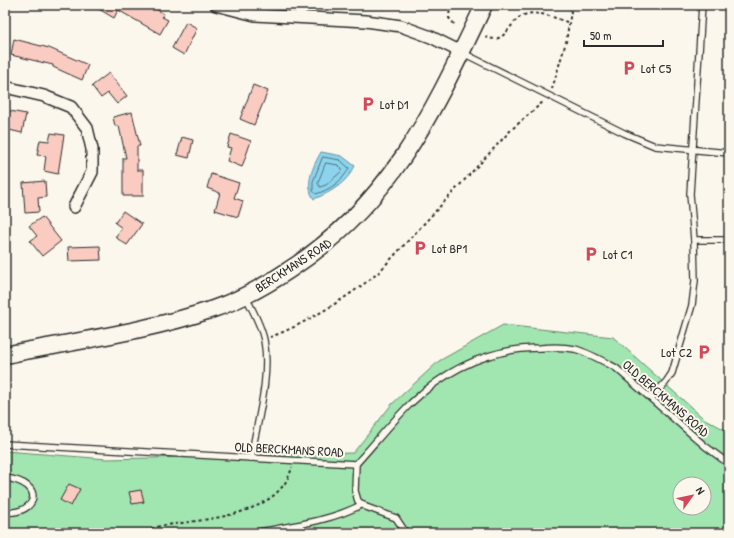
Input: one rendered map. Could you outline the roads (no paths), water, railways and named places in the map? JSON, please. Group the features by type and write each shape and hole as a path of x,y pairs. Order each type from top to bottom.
{"main road":[{"name":"BERCKMANS ROAD","path":"5,356 150,326 213,309 272,281 320,249 336,236 379,192 422,128 484,5"}],"street":[{"path":"216,5 255,15 366,21 401,26 461,52"},
{"path":"5,87 44,96 71,107 87,128 92,149 92,172 74,206"}],"lane":[{"path":"651,398 672,373 692,305 694,281 694,240 690,194 702,5"},
{"path":"461,52 624,133 655,146 729,153"},
{"path":"694,240 729,240"},
{"path":"245,295 264,339 266,355 265,375 251,458"},
{"name":"OLD BERCKMANS ROAD","path":"5,444 356,464 411,403 447,374 468,363 498,352 524,348 574,349 600,359 616,368 705,446 729,464"},
{"path":"356,464 355,491 358,501 396,518 406,533"},
{"path":"5,478 23,482 28,485 33,494 27,507 18,512 5,512"},
{"path":"253,533 317,521 348,512 363,504"}],"water":[{"path":"321,152 342,156 355,166 343,182 327,193 314,199 311,194 310,182 315,163"}],"place":[{"name":"Lot C5","path":"629,68"},
{"name":"Lot D1","path":"368,104"},
{"name":"Lot BP1","path":"420,248"},
{"name":"Lot C1","path":"591,254"},
{"name":"Lot C2","path":"704,352"}]}
